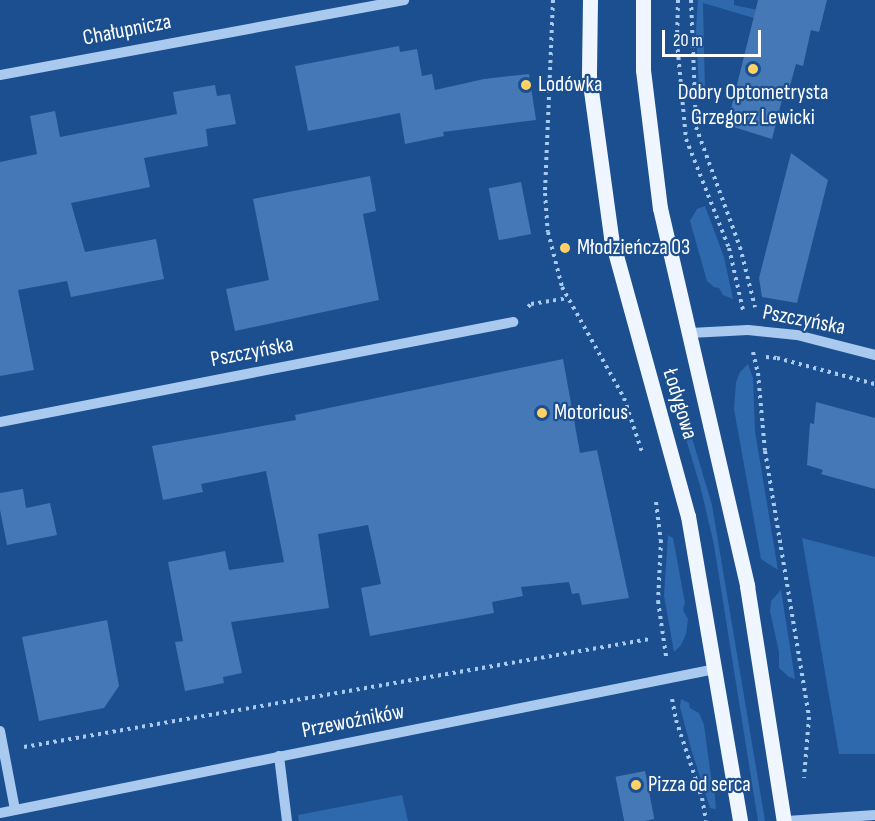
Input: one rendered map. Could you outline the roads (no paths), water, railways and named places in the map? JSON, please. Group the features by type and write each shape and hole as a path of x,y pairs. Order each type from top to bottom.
{"main road":[{"name":"Łodygowa","path":"590,0 589,76 611,237 656,407 688,516 740,821"},
{"name":"Łodygowa","path":"643,0 643,70 654,169 747,586 785,821"}],"street":[{"name":"Chałupnicza","path":"0,75 404,0"},
{"name":"Pszczyńska","path":"0,422 513,322"},
{"name":"Pszczyńska","path":"690,333 748,330 797,335 875,356"},
{"name":"Przewoźników","path":"0,813 715,669"},
{"path":"0,731 15,810"},
{"path":"279,756 287,821"},
{"path":"785,821 875,815"}],"place":[{"name":"Dobry Optometrysta Grzegorz Lewicki","path":"753,69"},
{"name":"Lodówka","path":"526,85"},
{"name":"Młodzieńcza 03","path":"565,248"},
{"name":"Motoricus","path":"542,413"},
{"name":"Pizza od serca","path":"636,785"}]}
